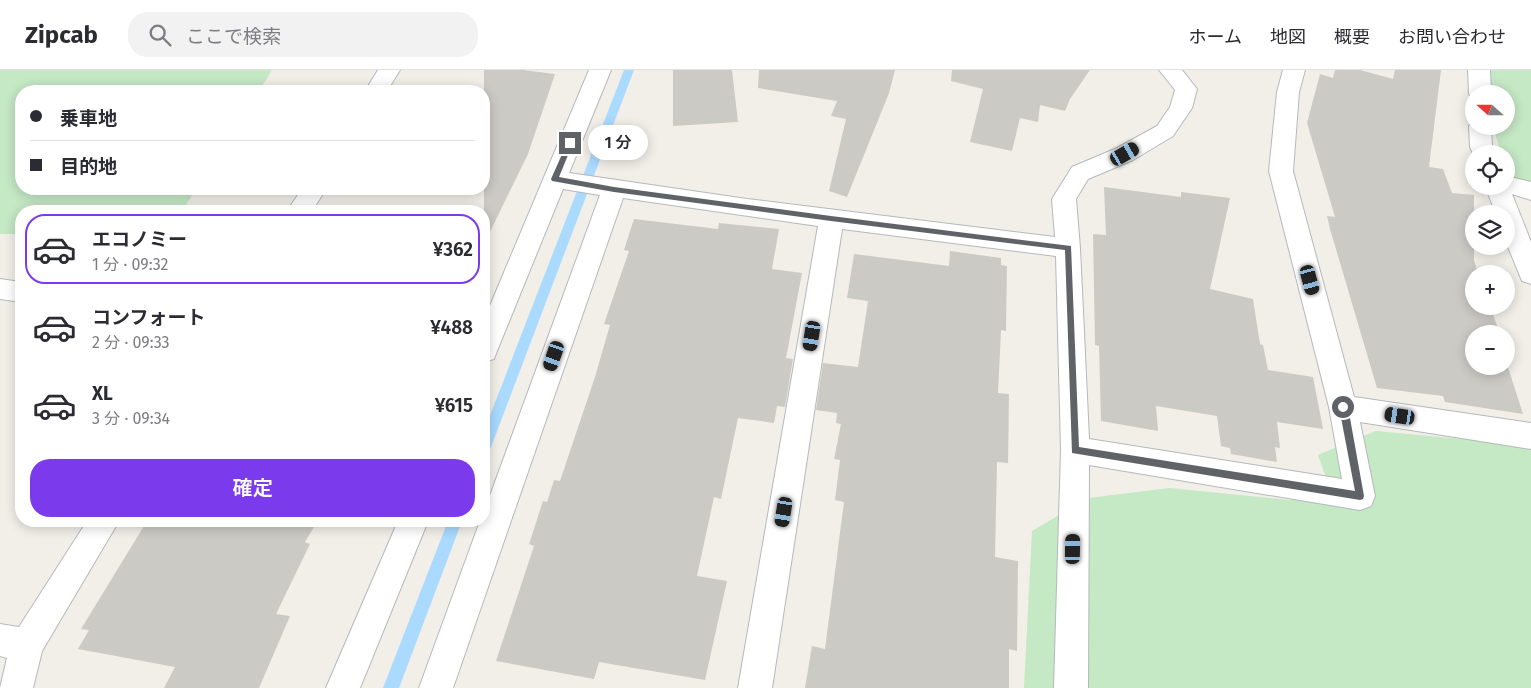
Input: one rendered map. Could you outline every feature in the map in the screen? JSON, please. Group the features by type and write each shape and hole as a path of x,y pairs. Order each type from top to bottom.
{"street":[{"path":"380,85 389,70"},
{"path":"490,338 564,180 600,70"},
{"path":"1071,688 1075,450 1068,248 1064,198 1080,173 1125,154 1165,131 1181,108 1186,89 1170,70"},
{"path":"1075,450 1360,496 1343,407 1281,171 1288,92 1294,70"},
{"path":"1479,70 1480,85"},
{"path":"564,180 606,188 831,219 1068,248"},
{"path":"1515,187 1531,191"},
{"path":"436,688 606,188"},
{"path":"1500,195 1531,274"},
{"path":"756,688 831,219"},
{"path":"0,288 15,291"},
{"path":"1343,407 1531,436"},
{"path":"16,688 13,642 99,527"},
{"path":"344,688 411,527"}],"green space":[{"path":"0,70 272,70 263,85 15,85 15,195 192,195 186,205 15,205 15,234 0,234"},
{"path":"1476,70 1531,70 1531,187 1515,184 1515,145 1498,145 1496,135 1515,135 1515,85 1480,85"},
{"path":"1376,431 1462,439 1531,433 1531,688 1024,688 1032,531 1088,498 1170,488 1290,500 1330,489 1318,455"}],"building":[{"path":"484,70 523,70 555,74 528,154 490,232 490,205 484,205 484,195 490,195 490,85 484,85"},
{"path":"673,70 732,70 738,122 673,126"},
{"path":"759,70 895,70 889,93 847,197 829,191 846,119 831,116 837,101 758,88"},
{"path":"952,70 1090,70 1070,99 1065,111 1040,105 1038,122 1020,118 1012,151 970,142 983,89 951,81"},
{"path":"1335,70 1360,70 1393,79 1395,70 1441,70 1429,167 1443,169 1452,193 1474,195 1474,205 1465,205 1465,255 1474,255 1475,265 1465,265 1465,315 1493,315 1497,325 1465,325 1465,375 1510,375 1523,414 1445,402 1443,396 1377,388 1330,229 1327,216 1335,217 1307,123 1320,74 1333,78"},
{"path":"1104,187 1181,197 1181,192 1230,198 1210,289 1253,299 1260,344 1263,345 1268,370 1313,377 1323,429 1277,422 1280,448 1275,447 1277,462 1231,454 1230,448 1221,446 1217,416 1156,406 1158,431 1101,421 1099,346 1095,345 1093,234 1106,235"},
{"path":"634,219 718,229 719,223 779,229 772,269 802,273 786,358 793,359 785,407 777,406 774,423 738,418 721,499 714,497 697,576 727,581 705,680 599,662 594,679 496,661 534,546 529,544 543,501 547,502 554,480 560,481 595,377 610,325 604,324 629,251 624,250"},
{"path":"950,251 1001,258 1001,265 1007,266 1006,331 1001,330 998,393 1009,394 1008,463 997,462 995,557 1018,561 1017,651 1009,649 1009,688 805,688 812,646 825,649 844,502 835,500 840,460 834,459 841,424 836,423 837,413 816,410 823,363 858,367 868,301 847,298 854,254 949,266"},
{"path":"143,527 314,527 305,542 310,544 276,614 290,616 259,688 164,688 175,667 78,649 89,630 81,629"}],"waterway":[{"path":"490,431 629,70"},
{"path":"391,688 453,527"}],"route":[{"path":"570,143 555,179 831,219 1068,248 1075,450 1360,496 1343,407"}]}
